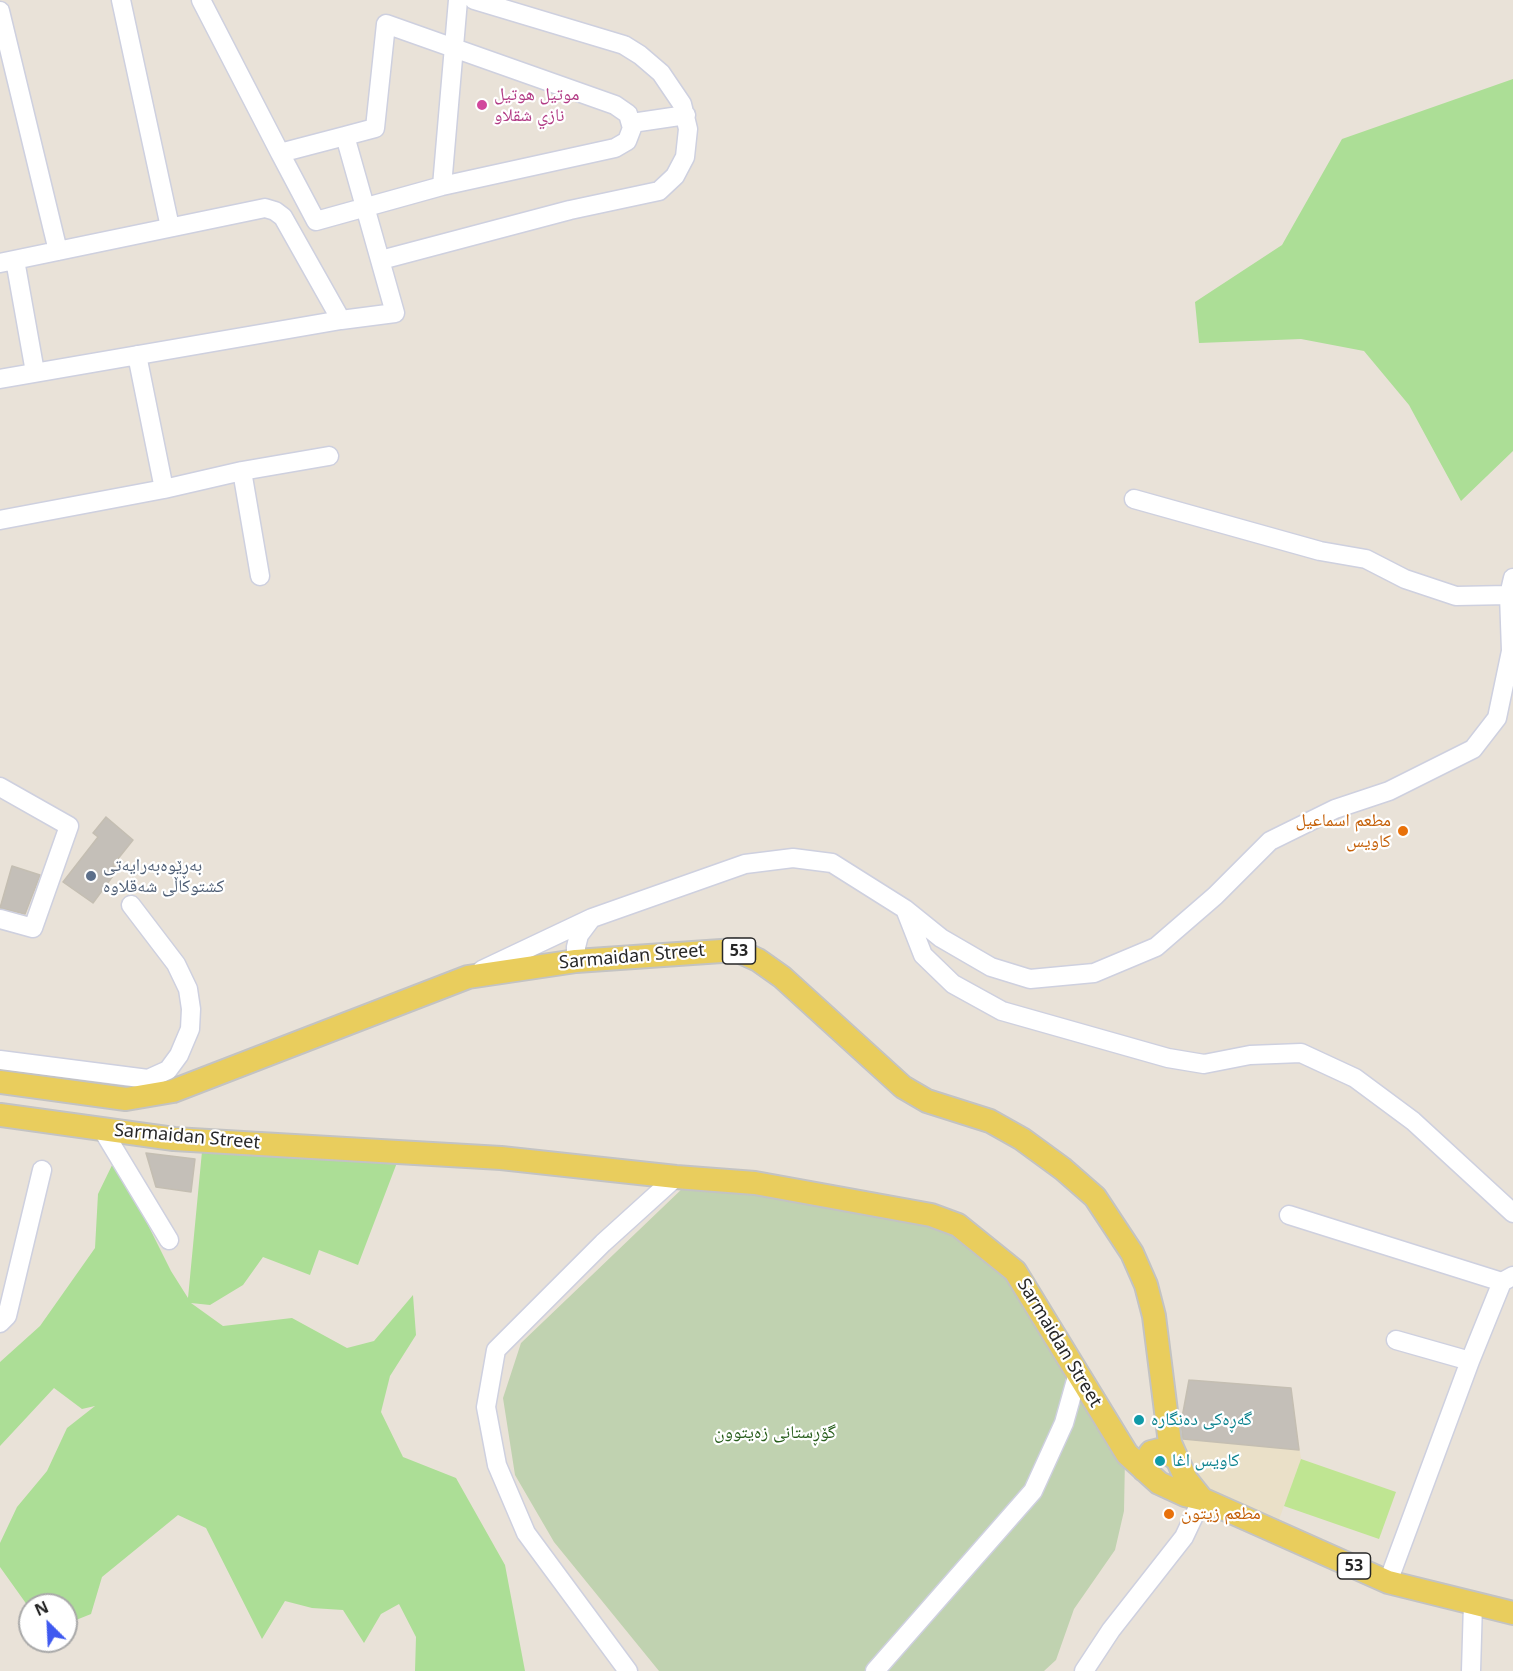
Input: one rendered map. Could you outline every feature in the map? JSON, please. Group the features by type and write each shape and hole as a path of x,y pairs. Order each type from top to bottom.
{"main road":[{"name":"Sarmaidan Street","path":"0,1082 126,1099 173,1091 468,977 576,960 736,950 758,960 782,977 903,1086 927,1101 990,1121 1022,1139 1063,1169 1095,1197 1132,1253 1146,1285 1154,1316 1167,1429 1175,1457 1186,1479 1202,1498"},
{"name":"Sarmaidan Street","path":"0,1115 174,1139 501,1158 755,1183 931,1215 958,1225 1015,1271 1127,1454 1152,1476"},
{"path":"1175,1457 1159,1450 1151,1452 1146,1460 1152,1476 1185,1495 1202,1498"},
{"name":"53","path":"1202,1498 1388,1581 1513,1613"}],"street":[{"path":"121,0 171,227"},
{"path":"201,0 280,153 316,221 442,186 615,147 627,141 632,132 632,123 628,114 615,105 386,24 375,128 280,153"},
{"path":"442,186 458,0"},
{"path":"381,260 570,210 659,191 675,176 685,158 688,136 686,115 676,93 661,73 646,60 624,45 474,0"},
{"path":"0,11 58,251"},
{"path":"632,123 686,115"},
{"path":"0,379 341,320 395,313 345,136"},
{"path":"35,372 8,261 265,208 283,217 341,320"},
{"path":"137,355 164,489"},
{"path":"0,520 164,489 242,471 329,456"},
{"path":"242,471 260,576"},
{"path":"468,977 592,918 746,864 793,858 832,863 905,909 941,938 991,967 1030,979 1094,973 1156,947 1215,896 1270,841 1335,809 1389,791 1473,749 1497,718 1510,651 1511,587 1456,596 1405,579 1366,559 1320,551 1134,499"},
{"path":"0,787 69,826 33,928 0,919"},
{"path":"0,1060 148,1079 168,1070 179,1055 190,1029 188,989 176,964 131,905"},
{"path":"905,909 923,955 953,984 1002,1011 1168,1058 1204,1064 1250,1055 1301,1053 1355,1078 1413,1121 1513,1213"},
{"path":"576,960 579,935 592,918"},
{"path":"102,1129 169,1240"},
{"path":"0,1323 7,1316 42,1170"},
{"path":"628,1671 526,1533 497,1465 486,1407 496,1350 603,1243 676,1177"},
{"path":"1289,1215 1508,1279 1470,1361 1388,1581"},
{"path":"1396,1340 1470,1361"},
{"path":"875,1671 1033,1491 1064,1423 1078,1373"},
{"path":"1084,1671 1111,1630 1184,1537 1202,1498"},
{"path":"1471,1671 1473,1603"}],"shaded area":[{"path":"1189,1380 1291,1388 1301,1459 1277,1525 1207,1495 1176,1448"}],"green space":[{"path":"1513,79 1513,451 1461,501 1409,405 1364,351 1301,339 1199,343 1195,302 1282,245 1342,139"},
{"path":"203,1141 398,1160 358,1265 319,1250 310,1275 263,1257 243,1285 210,1305 191,1303 223,1326 292,1318 347,1348 374,1341 413,1295 416,1335 390,1376 381,1412 403,1457 456,1478 505,1565 525,1671 415,1671 416,1637 399,1604 381,1614 364,1643 343,1610 312,1608 285,1601 262,1639 206,1528 178,1515 102,1577 91,1614 78,1619 78,1593 19,1593 0,1567 0,1543 17,1507 47,1471 67,1428 95,1406 82,1409 54,1388 0,1446 0,1362 40,1326 95,1248 98,1194 115,1159 171,1271 188,1298"},
{"name":"گۆڕستانی زەیتوون","path":"685,1186 822,1198 958,1228 1006,1270 1068,1381 1125,1458 1124,1511 1115,1550 1074,1609 1056,1660 1044,1671 659,1671 554,1542 515,1475 503,1398 521,1343"},
{"path":"1301,1459 1396,1492 1379,1539 1284,1506"}],"building":[{"path":"106,817 133,840 113,865 118,869 93,903 63,882 98,837 93,833"},
{"path":"12,866 40,875 25,914 0,908"},
{"path":"146,1153 195,1159 191,1192 156,1187"},
{"path":"1189,1380 1291,1388 1299,1450 1183,1439 1181,1423"}],"place":[{"name":"موتيل هوتيل نازي شقلاو","path":"482,105"},
{"name":"مطعم اسماعیل کاویس","path":"1403,831"},
{"name":"بەڕێوەبەرایەتی کشتوکاڵی شەقلاوە","path":"91,876"},
{"name":"گەڕەکی دەنگارە","path":"1139,1420"},
{"name":"كاويس اغا","path":"1160,1461"},
{"name":"مطعم زيتون","path":"1169,1514"}]}
